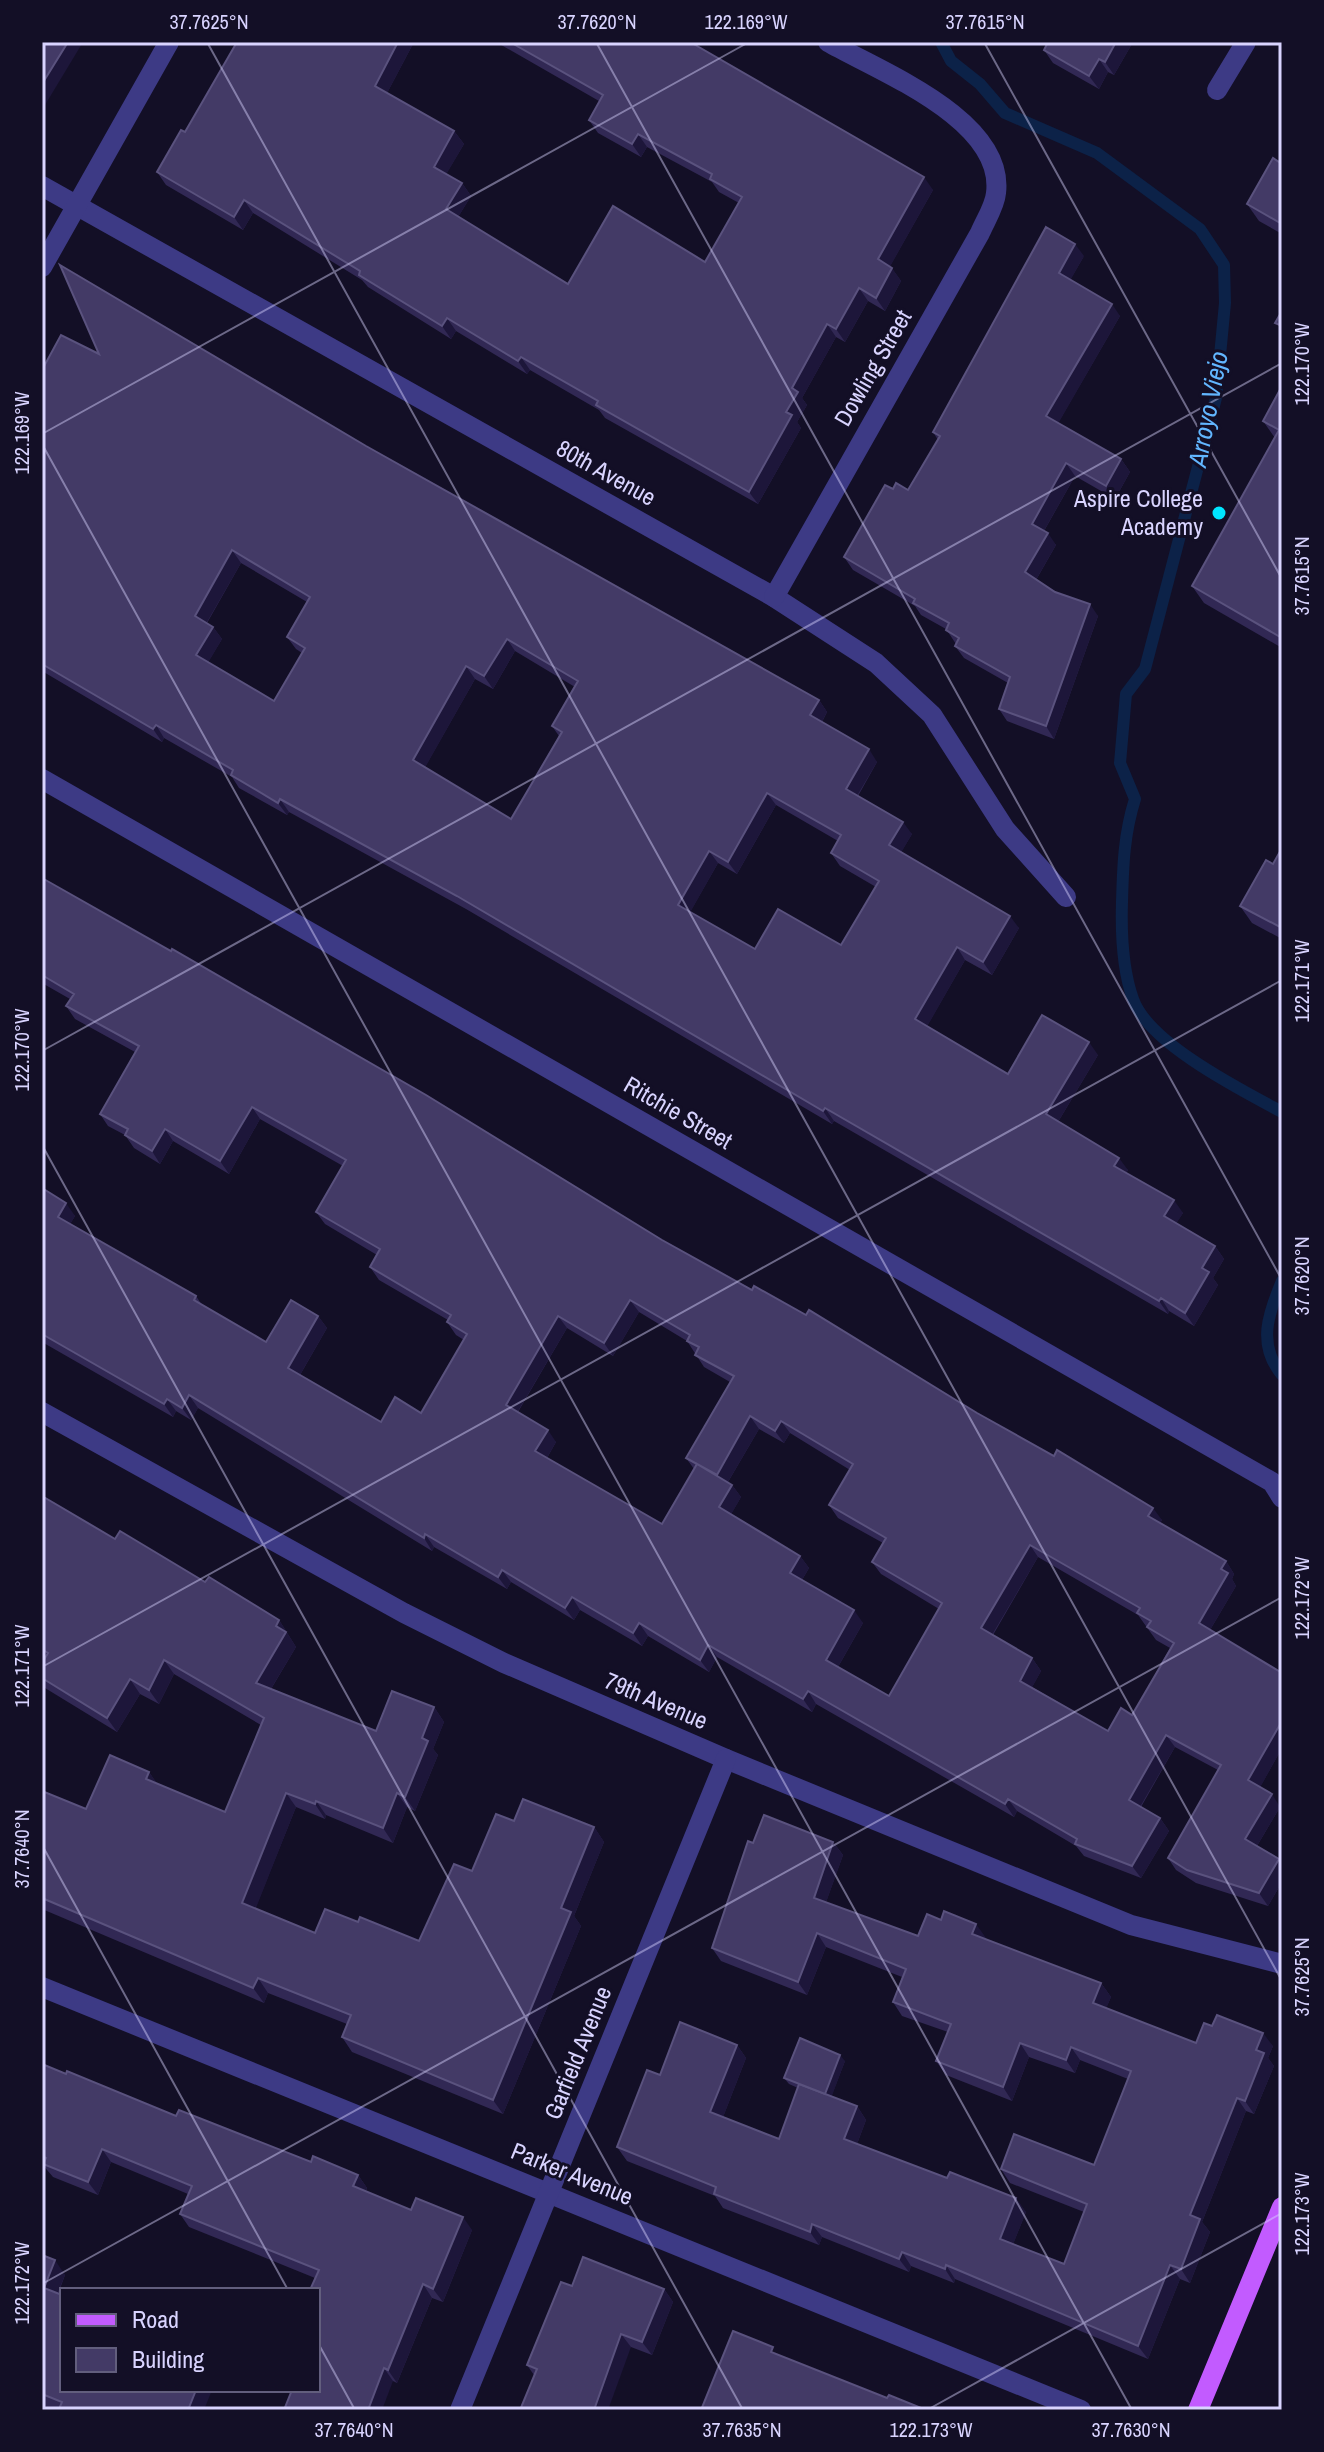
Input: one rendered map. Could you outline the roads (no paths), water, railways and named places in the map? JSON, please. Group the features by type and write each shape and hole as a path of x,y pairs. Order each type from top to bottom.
{"main road":[{"path":"1198,2410 1282,2207"}],"street":[{"path":"42,267 169,42"},
{"name":"Dowling Street","path":"774,597 980,233 997,196 993,158 960,117 828,42"},
{"path":"1217,90 1246,42"},
{"name":"80th Avenue","path":"42,186 774,597 876,663 932,715 1005,829 1066,897"},
{"name":"Ritchie Street","path":"42,779 1272,1482 1282,1498"},
{"name":"79th Avenue","path":"42,1412 404,1613 504,1663 726,1759 1131,1925 1282,1964"},
{"name":"Garfield Avenue","path":"460,2410 726,1759"},
{"name":"Parker Avenue","path":"42,1987 1081,2410"}],"waterway":[{"name":"Arroyo Viejo","path":"941,42 951,61 980,84 1005,113 1097,153 1200,229 1224,265 1225,303 1216,398 1145,669 1126,694 1120,763 1135,799 1125,850 1122,939 1126,975 1142,1016 1198,1064 1282,1112"},
{"name":"Arroyo Viejo","path":"1282,1281 1267,1329 1269,1352 1282,1375"}],"place":[{"name":"Aspire College Academy","path":"1219,513"}]}
